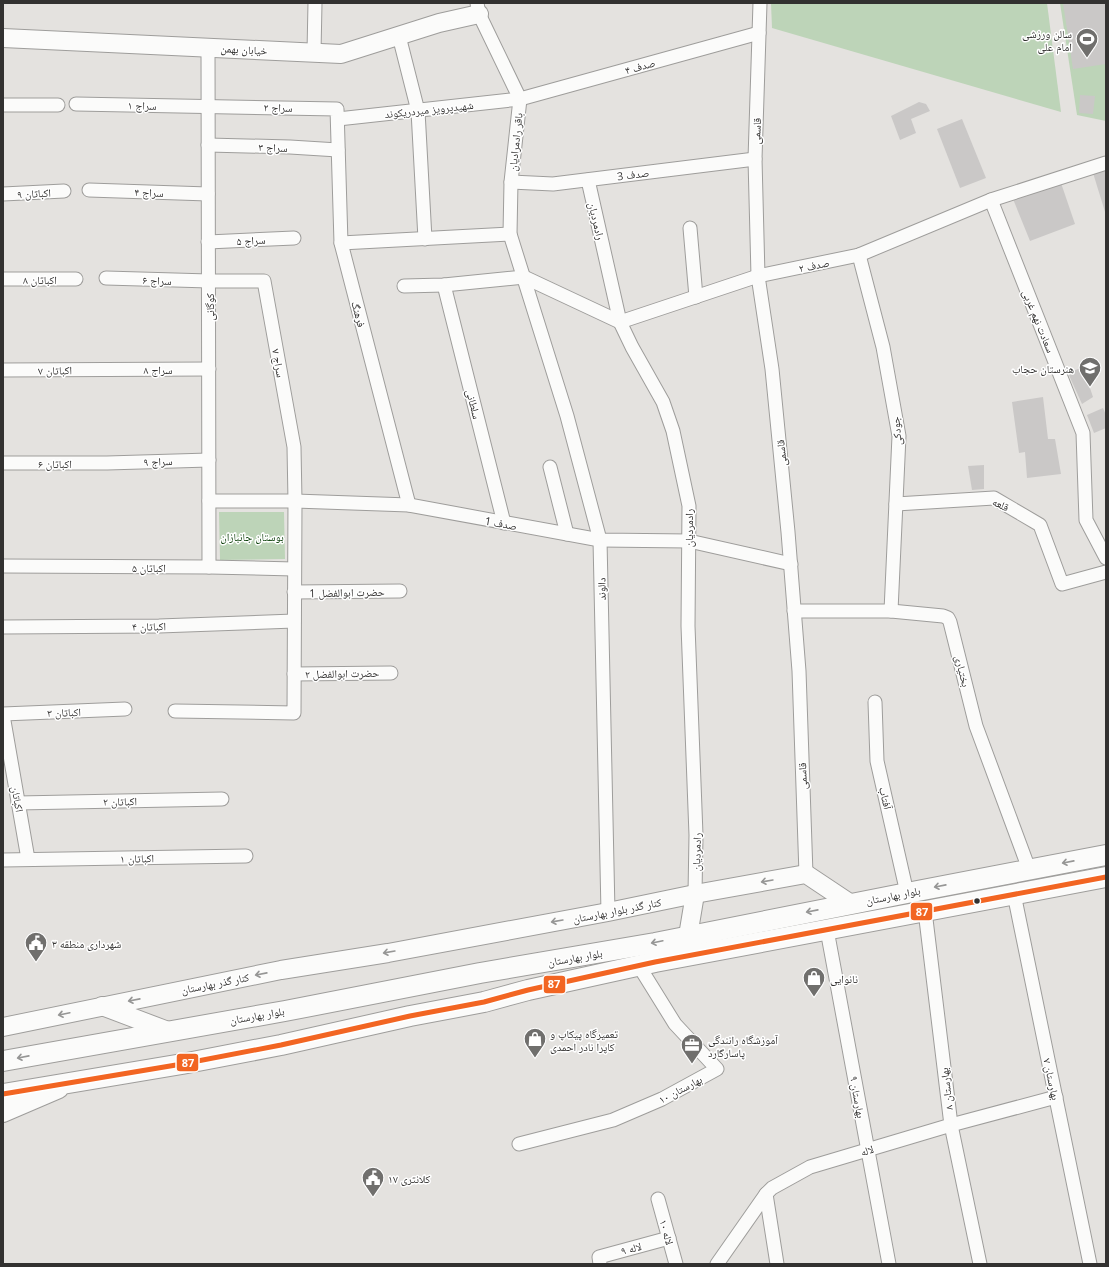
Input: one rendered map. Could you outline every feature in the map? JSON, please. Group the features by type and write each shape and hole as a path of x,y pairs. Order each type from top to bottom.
{"main road":[{"name":"خیابان بهمن","path":"3,38 341,54 478,9"},
{"name":"بلوار بهارستان","path":"3,1061 285,1011 480,973 655,943 1106,855"},
{"name":"کنار گذر بلوار بهارستان","path":"428,945 806,874"},
{"path":"806,874 850,904"},
{"name":"بلوار بهارستان","path":"3,1094 182,1064 281,1045 410,1016 484,1002 528,990 639,966 1106,877"},
{"path":"688,936 695,894"},
{"name":"کنار گذر بهارستان","path":"3,1027 282,970 428,945"},
{"path":"480,973 459,984 457,990 458,995 463,998 484,1002"},
{"path":"402,988 424,989 431,997 429,1003 410,1016"},
{"path":"102,1006 168,1031"},
{"path":"3,1113 78,1081"}],"street":[{"path":"314,52 315,3"},
{"name":"قاسمی","path":"760,3 755,159 758,276 772,369 791,564 798,671 806,874"},
{"name":"باقر رادمرادیان","path":"478,9 520,99 511,182 510,234 524,277"},
{"name":"صدف ۴","path":"520,99 759,33"},
{"path":"399,36 418,110 425,239"},
{"name":"کوگانی","path":"208,47 209,567"},
{"name":"شهیدپرویز میردریکوند","path":"338,119 520,99"},
{"path":"3,105 58,104"},
{"name":"سراج ۱","path":"76,104 208,106"},
{"name":"سراج ۲","path":"208,106 337,108 338,119"},
{"name":"فرهنگ","path":"338,119 341,243 409,505"},
{"name":"سراج ۳","path":"208,145 338,150"},
{"name":"صدف 3","path":"511,182 552,184 755,159"},
{"name":"صدف ۲","path":"620,322 758,276 859,256 991,200 1106,163"},
{"name":"رادمردیان","path":"588,180 620,322 632,348 663,402 674,431 689,506 688,626 696,835 695,894"},
{"name":"سراج ۴","path":"89,190 208,194"},
{"name":"اکباتان ۹","path":"3,194 64,191"},
{"name":"سعادت نهم غربی","path":"991,200 1083,433 1086,520 1106,558"},
{"path":"690,228 696,297"},
{"path":"341,243 510,234"},
{"name":"سراج ۵","path":"208,242 294,238"},
{"name":"جودکی","path":"859,256 883,347 899,436 890,611"},
{"path":"404,286 444,285 524,277 620,322"},
{"name":"دالوند","path":"524,277 567,416 600,540 608,912"},
{"name":"اکباتان ۸","path":"3,279 76,278"},
{"name":"سراج ۶","path":"106,278 209,281"},
{"name":"سراج ۷","path":"209,281 264,281 294,447 295,501"},
{"name":"سلطانی","path":"444,285 504,523"},
{"name":"سراج ۸","path":"108,369 209,369"},
{"name":"اکباتان ۷","path":"3,370 108,369"},
{"name":"سراج ۹","path":"106,463 209,460"},
{"name":"اکباتان ۶","path":"3,463 106,463"},
{"path":"550,467 567,534"},
{"name":"قلعه","path":"896,504 994,498 1040,525 1062,584 1106,572"},
{"name":"صدف 1","path":"209,501 295,501 409,505 600,540 689,541 791,564"},
{"path":"175,711 294,713 295,501"},
{"name":"اکباتان ۵","path":"3,566 294,569"},
{"name":"حضرت ابوالفضل 1","path":"294,592 400,591"},
{"name":"بختیاری","path":"794,611 890,611 943,616 948,618 976,726 1029,869"},
{"name":"اکباتان ۴","path":"3,627 159,626 294,621"},
{"name":"حضرت ابوالفضل ۲","path":"294,674 391,672"},
{"name":"آفتاب","path":"875,702 877,761 907,893"},
{"name":"اکباتان ۳","path":"3,715 126,709"},
{"name":"اکباتان","path":"3,715 6,754 18,803 28,859"},
{"name":"اکباتان ۲","path":"18,803 222,799"},
{"name":"اکباتان ۱","path":"3,860 246,856"},
{"name":"بهارستان ۷","path":"1014,894 1090,1264"},
{"name":"بهارستان ۸","path":"925,911 951,1125 980,1264"},
{"name":"بهارستان ۹","path":"827,930 889,1264"},
{"name":"بهارستان ۱۰","path":"519,1144 613,1120 662,1099 717,1069 675,1024 639,966"},
{"name":"لاله","path":"717,1264 766,1194 772,1188 810,1167 951,1125 1056,1098"},
{"path":"766,1194 778,1264"},
{"name":"لاله ۱۰","path":"658,1200 676,1264"},
{"name":"لاله ۹","path":"600,1264 599,1257 669,1238"}],"green space":[{"path":"771,3 1047,3 1061,112 772,28"},
{"name":"سالن ورزشی امام علی","path":"1060,3 1106,3 1106,121 1077,115"},
{"name":"بوستان جانبازان","path":"219,512 284,512 285,559 220,560"}],"building":[{"path":"1063,3 1106,3 1106,64 1073,69"},
{"path":"1080,95 1095,96 1093,114 1079,113"},
{"path":"919,102 926,104 930,111 911,119 916,133 900,140 891,116"},
{"path":"962,119 986,178 960,188 937,129"},
{"path":"1106,169 1106,215 1093,173"},
{"path":"1061,183 1075,224 1030,241 1013,199"},
{"path":"1083,367 1093,397 1082,404 1068,373"},
{"path":"1043,397 1048,439 1055,439 1061,474 1027,478 1025,452 1019,453 1012,402"},
{"path":"1103,408 1106,415 1106,428 1094,433 1087,415"},
{"path":"984,465 984,489 972,490 968,466"}],"transit line":[{"name":"87","path":"3,1094 182,1064 281,1045 410,1016 484,1002 528,990 655,962 1106,877"}],"place":[{"name":"سالن ورزشی امام علی","path":"1087,58"},
{"name":"هنرستان حجاب","path":"1090,388"},
{"name":"شهرداری منطقه ۳","path":"36,962"},
{"name":"نانوایی","path":"814,998"},
{"name":"تعمیرگاه پیکاپ و کاپرا نادر احمدی","path":"535,1058"},
{"name":"آموزشگاه رانندگی پاسارگارد","path":"692,1064"},
{"name":"کلانتری ۱۷","path":"373,1198"}]}
